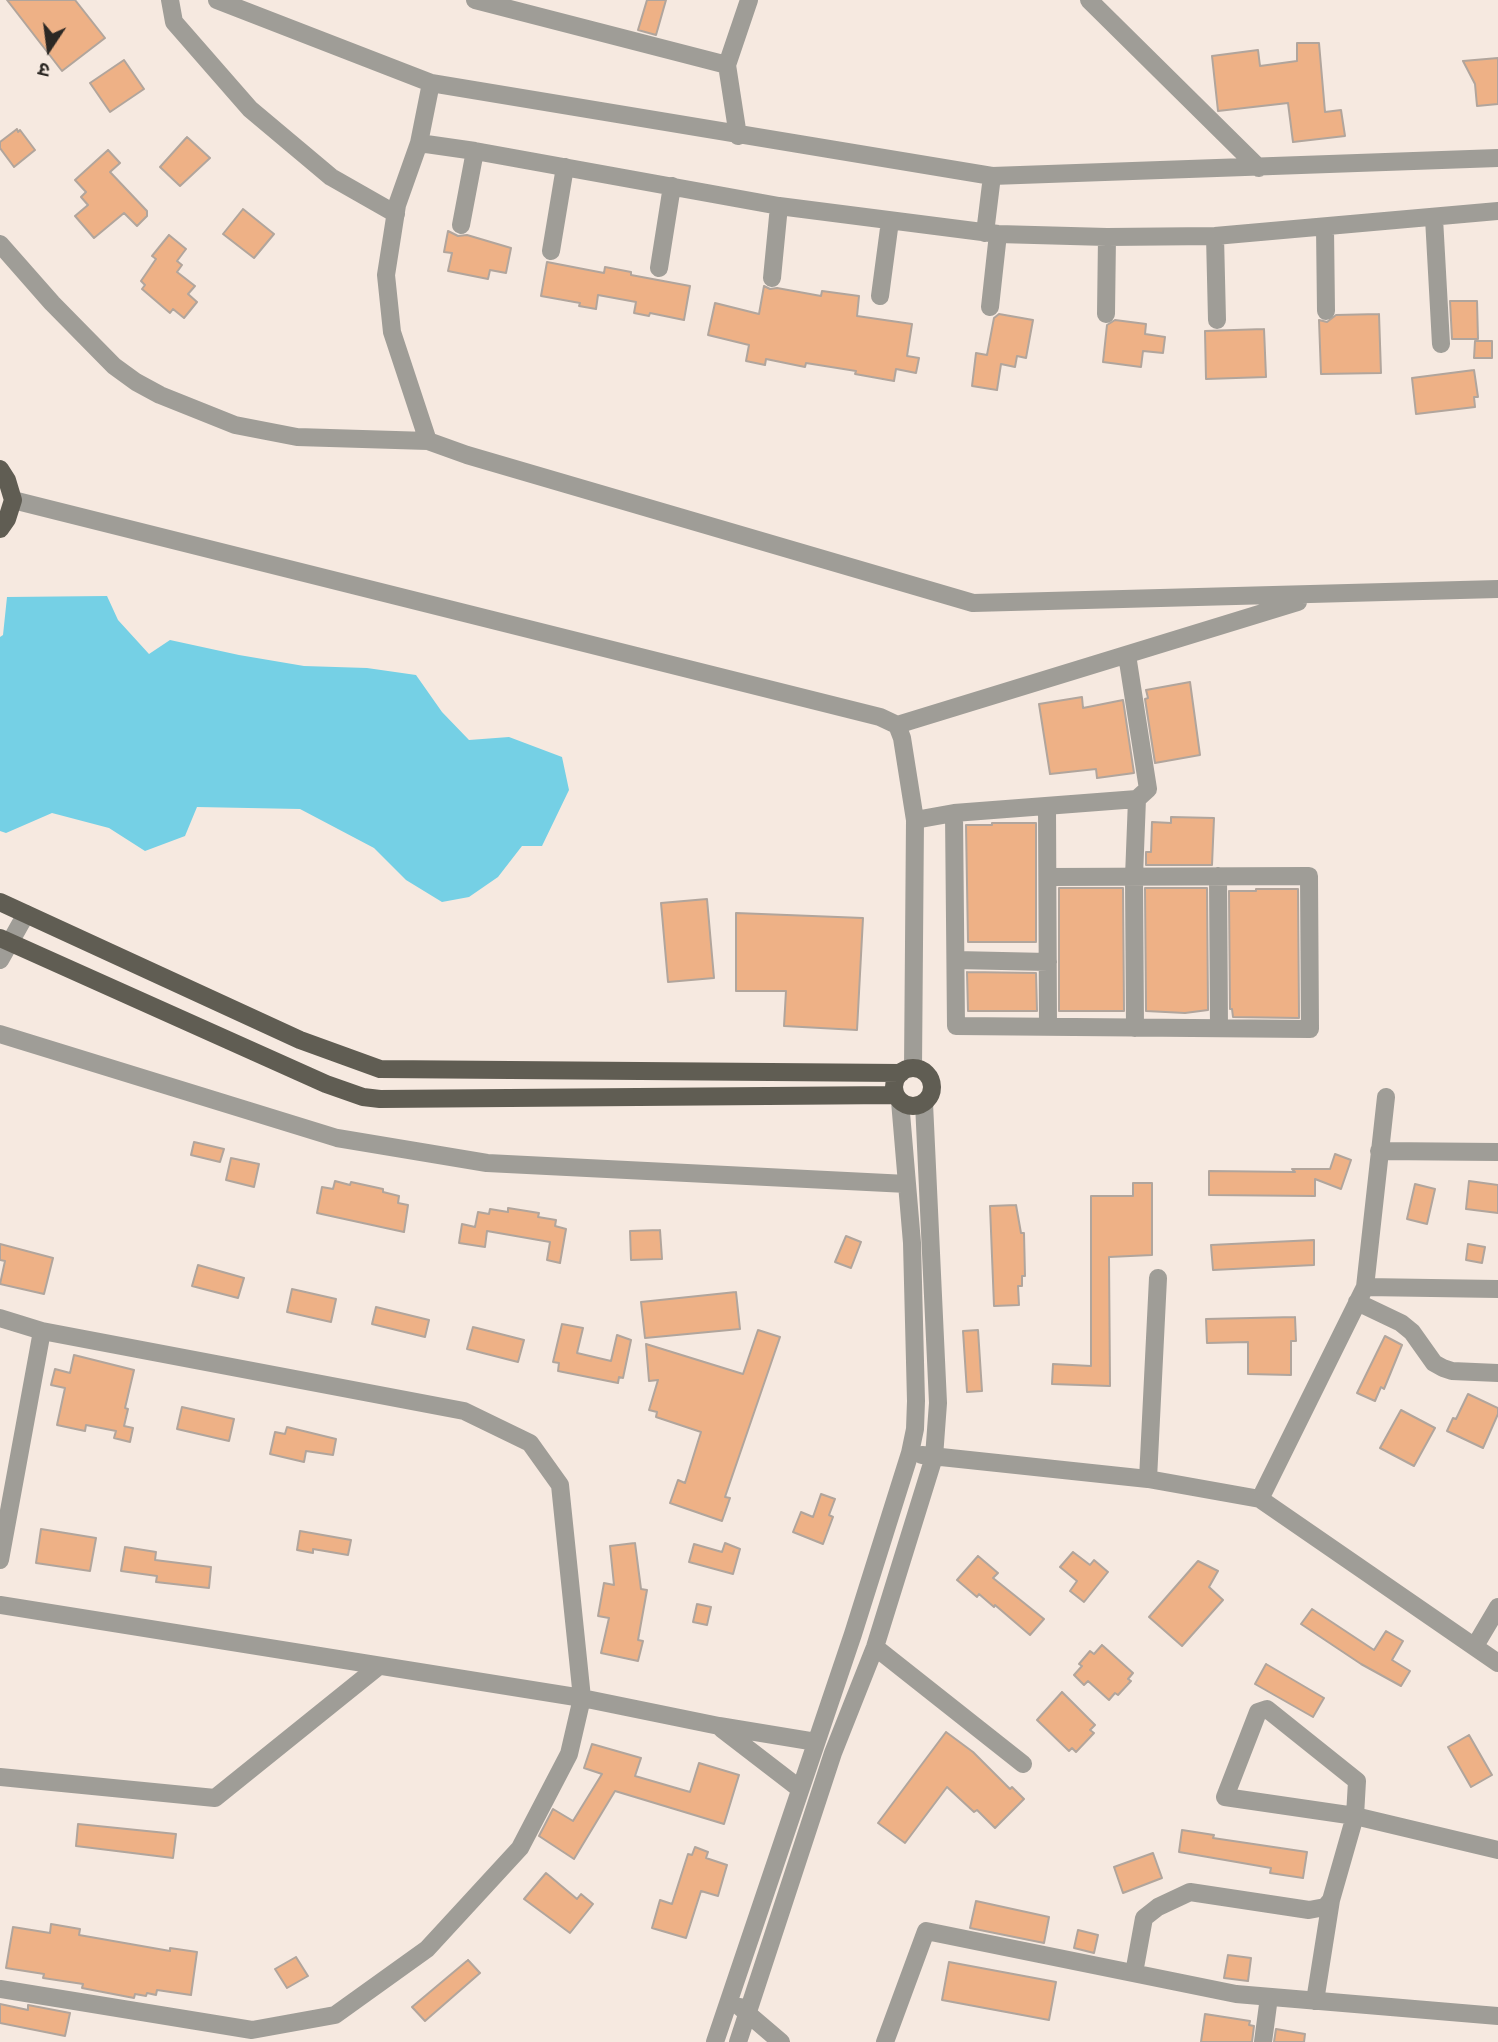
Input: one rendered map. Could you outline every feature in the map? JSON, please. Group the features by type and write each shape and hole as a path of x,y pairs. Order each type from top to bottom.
{"main road":[{"path":"0,469 7,480 13,500 7,519 0,529"},
{"path":"0,902 300,1040 380,1069 907,1071 925,1072 931,1082 931,1095 923,1103 911,1106 898,1098 363,1097 326,1084 6,941"},
{"path":"898,1098 894,1083 907,1071"}],"street":[{"path":"170,0 174,23 250,108 331,177 396,214"},
{"path":"217,0 430,83 992,176 1498,158"},
{"path":"475,0 727,65"},
{"path":"738,136 727,65 749,0"},
{"path":"1089,0 1259,168"},
{"path":"428,441 392,332 386,275 396,214 419,143 430,83"},
{"path":"419,143 779,206 992,233 1107,237 1215,236 1498,211"},
{"path":"461,225 475,151"},
{"path":"551,251 565,167"},
{"path":"990,307 992,176"},
{"path":"659,268 672,186"},
{"path":"772,278 779,206"},
{"path":"1434,218 1441,344"},
{"path":"880,296 890,221"},
{"path":"1325,228 1326,311"},
{"path":"1215,236 1217,320"},
{"path":"1106,314 1107,237"},
{"path":"0,244 52,303 114,366 160,395 235,425 297,437 428,441 467,455 973,603 1318,596 1498,589"},
{"path":"13,500 867,714 897,725 1318,596"},
{"path":"915,820 954,813 1137,799 1148,789 1127,655"},
{"path":"897,725 902,738 915,820 907,1071"},
{"path":"1135,1028 1134,877 1137,799"},
{"path":"1047,807 1048,1027"},
{"path":"954,813 956,1026 1310,1029 1308,876 1049,877"},
{"path":"1219,876 1219,1028"},
{"path":"0,960 6,941 26,914"},
{"path":"956,960 1048,962"},
{"path":"0,1034 337,1138 473,1161 907,1184"},
{"path":"1260,1499 1361,1294 1386,1097"},
{"path":"715,2042 816,1742 910,1453 915,1429 912,1243 898,1098"},
{"path":"738,2042 833,1753 875,1647 933,1457 938,1403 923,1103"},
{"path":"1379,1151 1498,1152"},
{"path":"1148,1479 1158,1278"},
{"path":"1361,1294 1498,1289"},
{"path":"1361,1294 1412,1332 1434,1363 1452,1371 1498,1373"},
{"path":"0,1318 41,1331 464,1411 530,1443 560,1485 582,1698 569,1754 520,1848 427,1949 335,2015 251,2030 0,1989"},
{"path":"0,1560 41,1331"},
{"path":"910,1453 1148,1479 1260,1499 1498,1663"},
{"path":"0,1605 582,1698 719,1727 816,1742"},
{"path":"1475,1646 1498,1607"},
{"path":"875,1647 1023,1764"},
{"path":"0,1777 215,1798 379,1666"},
{"path":"1315,2001 1331,1900 1356,1816 1357,1781 1267,1709 1258,1712 1225,1797 1356,1816 1498,1850"},
{"path":"719,1727 800,1789"},
{"path":"1134,1973 1144,1918 1158,1907 1191,1892 1309,1910 1325,1907 1331,1900"},
{"path":"885,2042 926,1931 1236,1994 1498,2016"},
{"path":"1263,2042 1269,1997"},
{"path":"729,1999 781,2042"}],"water":[{"path":"107,596 118,620 149,654 170,640 304,666 367,668 416,675 442,712 469,740 509,737 562,757 569,790 542,846 522,846 498,877 469,897 442,902 406,880 374,848 300,809 197,807 185,836 145,851 109,828 52,813 6,833 0,831 0,637 3,635 7,597"}],"building":[{"path":"7,0 75,0 105,38 62,71"},
{"path":"647,0 666,0 656,35 638,30"},
{"path":"1297,43 1319,43 1325,112 1341,110 1345,136 1293,142 1288,103 1218,111 1212,56 1258,50 1260,66 1297,61"},
{"path":"1498,58 1498,104 1477,106 1475,84 1463,61"},
{"path":"124,60 144,89 110,112 90,83"},
{"path":"17,129 35,150 14,167 0,148 0,142"},
{"path":"187,137 210,158 180,186 160,167"},
{"path":"108,150 120,163 110,172 147,211 147,216 137,226 124,213 94,238 75,216 88,205 81,197 86,192 75,180"},
{"path":"243,209 274,234 254,258 223,234"},
{"path":"448,231 458,236 467,235 511,248 506,273 490,270 488,279 448,271 452,253 444,252"},
{"path":"169,235 186,249 177,261 182,265 177,272 195,286 188,294 197,302 184,318 173,309 170,313 142,289 145,285 141,281 156,259 152,256"},
{"path":"547,262 604,273 605,267 631,272 631,275 690,286 684,320 650,313 649,316 634,313 636,302 598,295 596,309 579,306 580,303 541,296"},
{"path":"764,286 821,296 822,291 859,296 857,316 912,324 907,356 919,358 916,373 896,369 894,381 855,374 856,371 806,363 805,367 766,359 765,365 746,361 749,345 708,335 715,303 759,314"},
{"path":"1450,301 1477,301 1478,339 1452,339"},
{"path":"999,314 1033,320 1026,358 1017,356 1015,367 1001,364 997,390 972,386 976,353 987,355 994,318"},
{"path":"1379,314 1381,373 1321,374 1319,320 1327,322 1336,315"},
{"path":"1115,320 1146,324 1145,334 1165,337 1163,353 1143,351 1141,367 1103,362 1107,325"},
{"path":"1264,329 1266,377 1206,379 1205,331"},
{"path":"1475,341 1492,341 1492,358 1474,358"},
{"path":"1474,370 1478,397 1474,397 1475,407 1416,414 1412,378"},
{"path":"1190,682 1200,755 1155,763 1146,690"},
{"path":"1082,697 1083,708 1123,700 1134,773 1097,778 1096,769 1050,774 1039,704"},
{"path":"1171,817 1214,818 1212,865 1146,865 1146,852 1151,852 1152,822 1171,823"},
{"path":"1036,823 1036,942 968,942 966,825"},
{"path":"1059,888 1123,888 1124,1011 1059,1011"},
{"path":"1145,888 1207,888 1208,1010 1185,1013 1146,1011"},
{"path":"1298,889 1299,1018 1233,1017 1230,1009 1229,891"},
{"path":"707,899 714,978 668,982 661,903"},
{"path":"736,913 863,918 857,1030 784,1026 786,991 736,991"},
{"path":"967,972 1036,973 1037,1011 968,1011"},
{"path":"194,1142 224,1149 220,1162 191,1155"},
{"path":"1335,1154 1351,1160 1341,1189 1315,1179 1315,1196 1209,1195 1209,1171 1295,1172 1292,1169 1330,1169"},
{"path":"231,1158 259,1164 254,1187 226,1180"},
{"path":"335,1181 383,1189 383,1192 399,1196 398,1203 408,1205 404,1232 317,1213 322,1187 333,1189"},
{"path":"1469,1181 1498,1185 1498,1213 1466,1209"},
{"path":"1133,1183 1152,1183 1152,1255 1109,1257 1110,1386 1052,1384 1053,1364 1091,1366 1091,1196 1133,1196"},
{"path":"1415,1184 1435,1189 1427,1224 1407,1219"},
{"path":"1016,1205 1021,1233 1024,1233 1025,1276 1022,1276 1022,1286 1018,1286 1019,1305 994,1306 990,1206"},
{"path":"508,1208 539,1213 538,1217 556,1220 555,1226 566,1229 560,1263 547,1260 550,1242 487,1231 485,1247 459,1243 462,1224 475,1227 478,1212 489,1214 490,1209 508,1212"},
{"path":"660,1230 662,1259 631,1260 630,1231"},
{"path":"846,1236 861,1242 851,1268 835,1262"},
{"path":"1314,1240 1314,1265 1213,1270 1211,1245"},
{"path":"0,1244 53,1258 44,1294 0,1284 5,1261 0,1260"},
{"path":"1468,1244 1485,1247 1482,1263 1466,1260"},
{"path":"198,1265 244,1278 238,1298 192,1286"},
{"path":"292,1289 336,1299 331,1322 287,1312"},
{"path":"736,1292 740,1329 645,1338 641,1302"},
{"path":"376,1307 429,1320 425,1337 372,1324"},
{"path":"1295,1317 1296,1341 1291,1341 1291,1375 1248,1374 1248,1342 1207,1343 1206,1319"},
{"path":"562,1324 583,1328 577,1353 611,1361 617,1335 631,1340 623,1378 619,1377 618,1383 558,1371 559,1363 553,1362"},
{"path":"473,1327 524,1340 518,1362 467,1349"},
{"path":"758,1330 780,1337 725,1497 730,1498 722,1521 670,1503 678,1480 685,1483 701,1432 656,1417 657,1412 649,1410 658,1380 649,1381 646,1344 743,1374"},
{"path":"978,1330 982,1391 967,1392 963,1331"},
{"path":"1385,1336 1402,1345 1384,1389 1381,1387 1375,1401 1357,1393"},
{"path":"74,1355 134,1370 125,1408 128,1409 124,1426 133,1428 130,1442 114,1438 116,1431 86,1425 85,1431 57,1425 65,1388 51,1385 55,1369 70,1373"},
{"path":"1468,1394 1498,1408 1498,1414 1483,1448 1447,1431"},
{"path":"182,1407 234,1419 229,1441 177,1429"},
{"path":"1401,1410 1435,1428 1414,1466 1380,1448"},
{"path":"287,1427 336,1439 333,1455 306,1451 304,1462 270,1454 275,1432 285,1434"},
{"path":"821,1494 835,1499 829,1515 833,1517 823,1544 793,1532 801,1512 813,1517"},
{"path":"41,1529 96,1538 90,1571 36,1563"},
{"path":"300,1531 351,1540 348,1555 313,1549 313,1553 297,1550"},
{"path":"635,1543 641,1589 647,1590 638,1640 643,1641 638,1661 601,1653 609,1618 598,1616 604,1583 614,1585 610,1546"},
{"path":"725,1543 740,1549 733,1574 689,1562 694,1544 722,1552"},
{"path":"125,1547 156,1552 155,1560 211,1567 209,1588 156,1582 157,1576 121,1571"},
{"path":"1073,1552 1090,1565 1094,1560 1108,1572 1084,1602 1070,1591 1077,1581 1060,1567"},
{"path":"978,1556 998,1573 993,1578 1044,1619 1030,1635 995,1605 994,1607 979,1594 977,1597 957,1580"},
{"path":"1198,1561 1218,1571 1209,1587 1223,1600 1182,1646 1149,1617"},
{"path":"697,1604 711,1607 707,1625 693,1622"},
{"path":"1312,1609 1374,1650 1386,1631 1403,1641 1392,1660 1410,1671 1401,1686 1361,1664 1301,1624"},
{"path":"1102,1645 1133,1673 1128,1679 1131,1681 1109,1700 1088,1681 1084,1685 1074,1675 1090,1651 1094,1654"},
{"path":"1266,1664 1324,1698 1313,1717 1255,1684"},
{"path":"1062,1692 1095,1725 1090,1730 1094,1733 1076,1752 1072,1748 1069,1751 1037,1720"},
{"path":"946,1732 973,1752 1010,1789 1012,1787 1024,1799 995,1828 947,1787 905,1843 878,1823"},
{"path":"1469,1735 1492,1775 1471,1787 1448,1747"},
{"path":"592,1744 641,1758 635,1776 690,1792 699,1763 739,1775 724,1824 615,1791 574,1859 539,1836 553,1809 573,1821 602,1774 584,1768"},
{"path":"78,1824 176,1834 173,1858 76,1846"},
{"path":"1182,1830 1214,1835 1213,1838 1307,1852 1303,1878 1270,1873 1271,1868 1179,1852"},
{"path":"695,1847 708,1852 706,1858 727,1865 718,1896 701,1891 686,1938 652,1928 660,1900 672,1904 688,1854 692,1855"},
{"path":"1153,1853 1162,1878 1123,1893 1114,1867"},
{"path":"546,1873 577,1899 581,1894 593,1904 570,1933 524,1899"},
{"path":"976,1901 1049,1917 1044,1943 970,1928"},
{"path":"51,1924 80,1929 79,1935 170,1951 170,1948 197,1952 191,1995 157,1990 156,1995 135,1994 134,1998 82,1988 83,1984 43,1978 44,1974 6,1968 13,1927 50,1933"},
{"path":"1078,1930 1098,1935 1094,1953 1074,1948"},
{"path":"1228,1955 1251,1958 1248,1981 1224,1978"},
{"path":"296,1957 308,1976 287,1988 275,1969"},
{"path":"468,1960 480,1973 425,2021 412,2007"},
{"path":"949,1962 1056,1982 1049,2020 942,2000"},
{"path":"0,2004 28,2010 28,2005 70,2013 65,2036 0,2023"},
{"path":"1205,2014 1250,2021 1249,2025 1254,2026 1252,2042 1201,2042"},
{"path":"1276,2029 1305,2034 1304,2042 1274,2042"}]}
